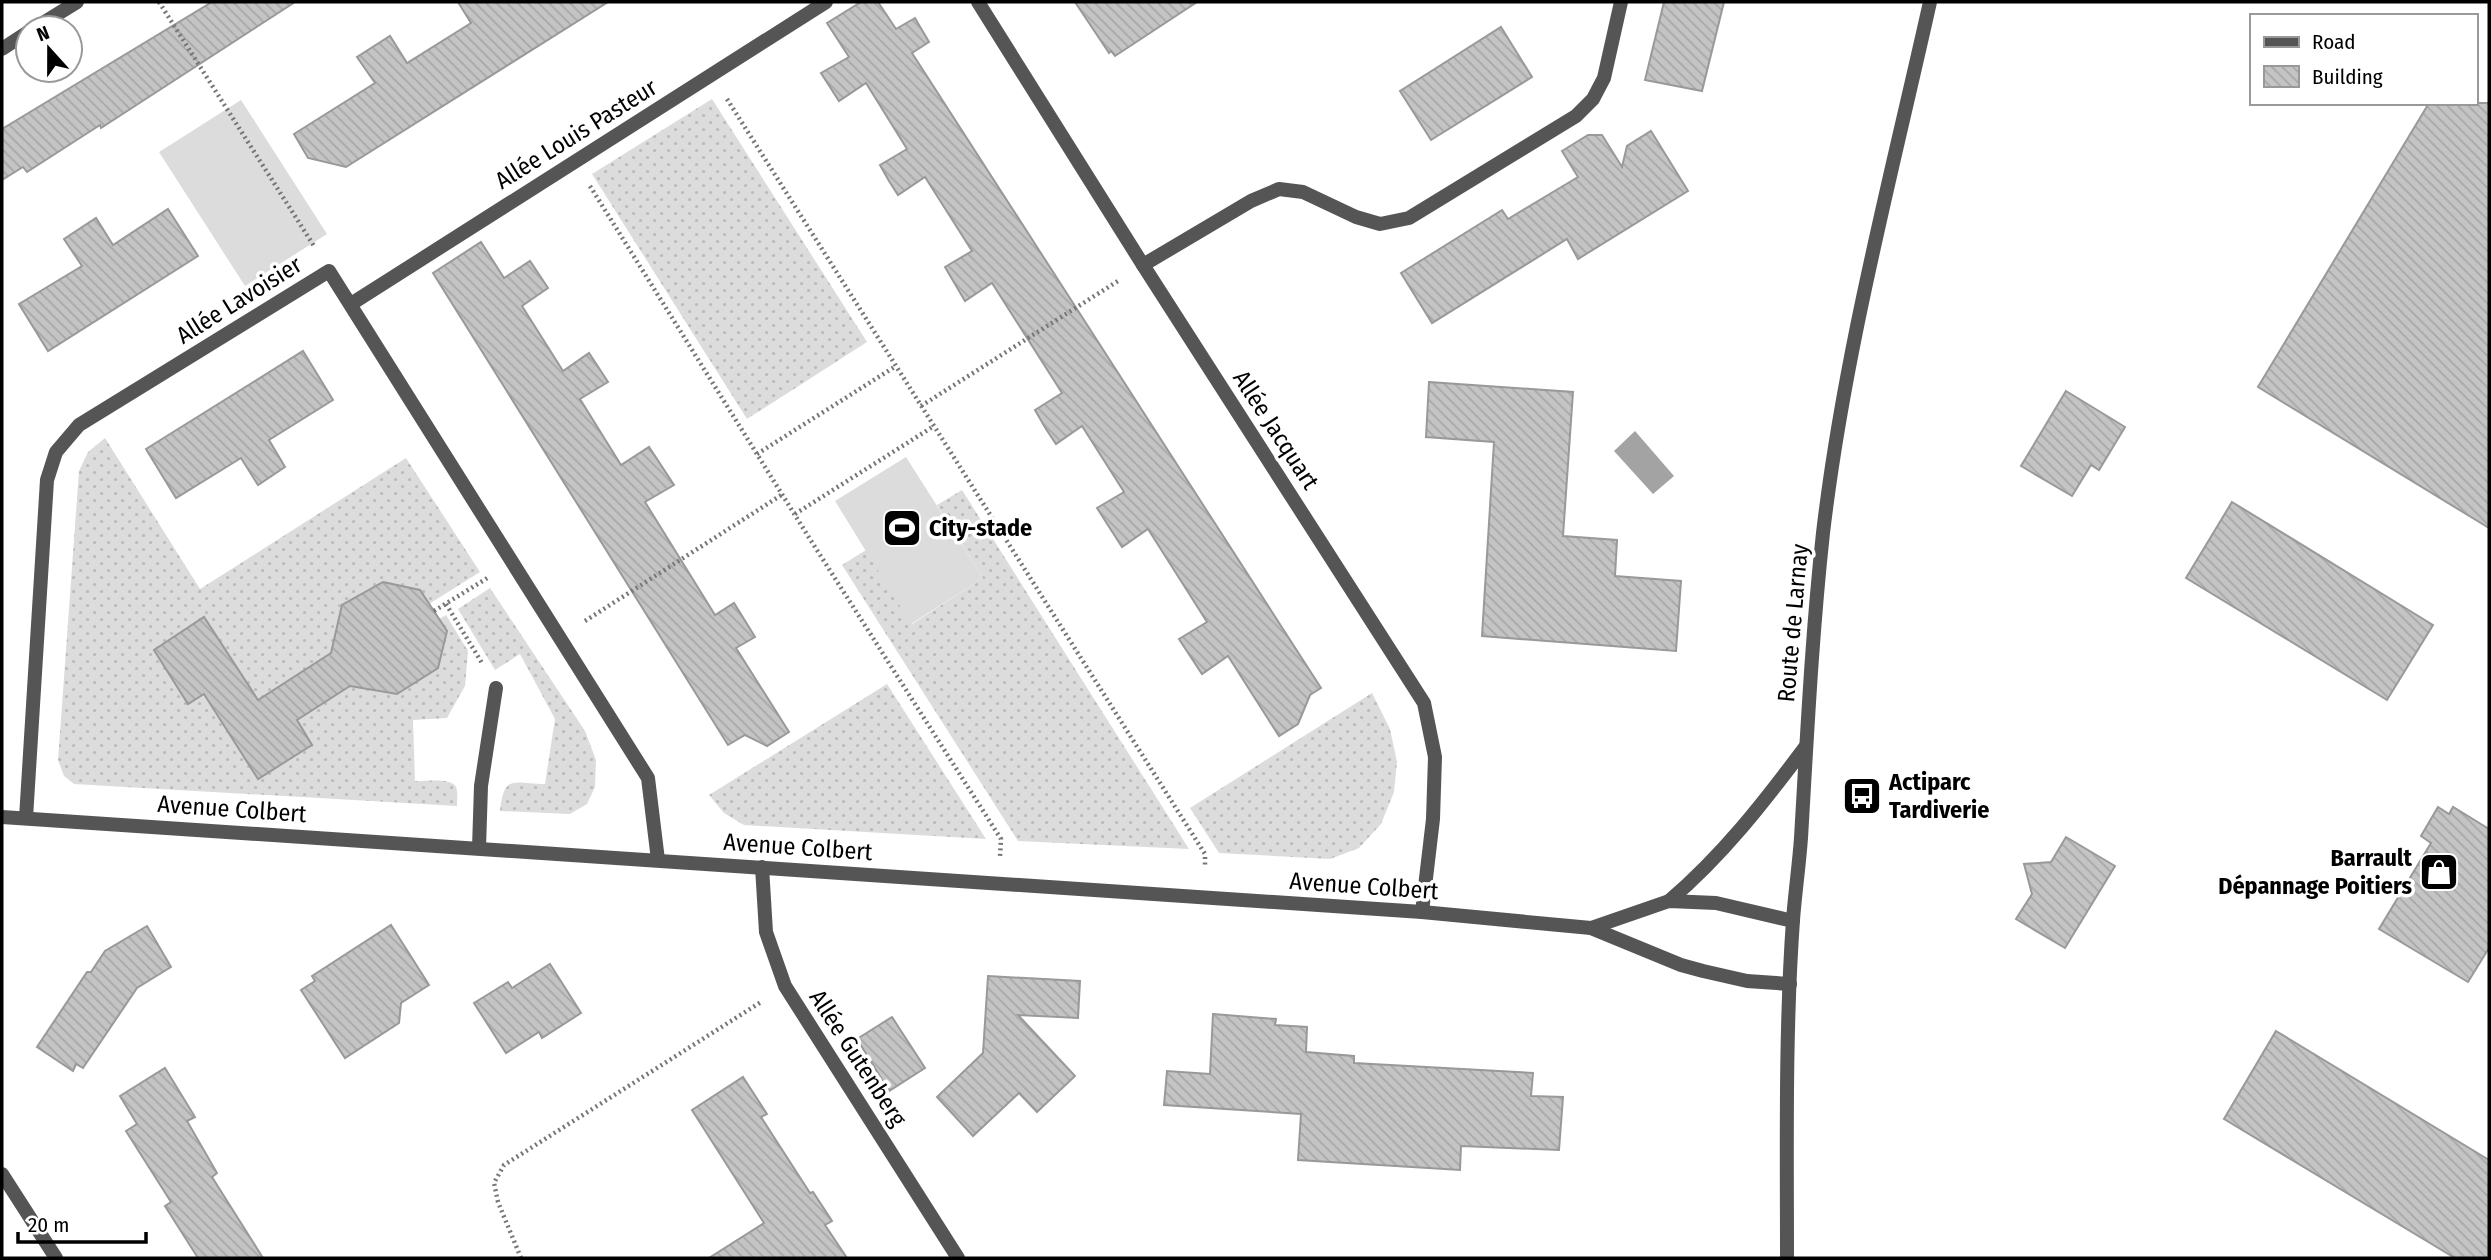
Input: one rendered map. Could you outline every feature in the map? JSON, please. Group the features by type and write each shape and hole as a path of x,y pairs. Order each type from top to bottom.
{"street":[{"path":"58,14 77,2"},
{"name":"Allée Louis Pasteur","path":"351,304 826,2"},
{"name":"Allée Jacquart","path":"978,2 1424,703 1436,757 1433,819 1422,912"},
{"path":"1143,265 1251,201 1279,190 1303,192 1356,217 1380,224 1409,218 1576,116 1593,99 1604,78 1621,2"},
{"name":"Route de Larnay","path":"1787,1258 1793,921 1823,533 1860,315 1930,2"},
{"name":"Allée Lavoisier","path":"26,818 47,480 56,452 79,425 330,271 648,778 658,860"},
{"path":"479,848 481,786 496,688"},
{"name":"Avenue Colbert","path":"1669,901 1721,852 1751,818 1806,746"},
{"name":"Avenue Colbert","path":"2,817 1422,912 1591,928 1681,965 1747,981 1790,984"},
{"name":"Allée Gutenberg","path":"762,867 766,932 785,986 958,1258"},
{"name":"Avenue Colbert","path":"1591,928 1669,901 1716,903 1793,921"},
{"path":"2,1174 56,1258"}],"path":[{"path":"159,2 312,242"},
{"path":"711,75 1205,854 1204,898"},
{"path":"575,162 1001,838 999,884"},
{"path":"921,406 1143,265"},
{"path":"757,454 896,366"},
{"path":"795,514 934,426"},
{"path":"560,637 783,494"},
{"path":"434,611 514,562"},
{"path":"446,604 496,688"},
{"path":"521,1258 498,1202 494,1183 504,1166 785,986"}],"shaded area":[{"path":"712,99 867,342 747,419 592,174"},
{"path":"241,100 327,234 245,286 159,152"},
{"path":"1635,431 1674,476 1653,494 1614,451"},
{"path":"105,438 200,589 406,458 480,572 429,604 420,590 382,582 342,605 332,648 360,688 397,694 438,668 447,631 439,619 446,615 468,651 465,686 447,718 413,720 415,781 443,781 453,784 457,789 457,806 74,784 64,776 58,760 79,471 88,452"},
{"name":"City-stade","path":"906,457 983,578 911,624 835,501"},
{"path":"962,490 1189,849 1018,841 842,565 866,550 912,624 983,578 937,505"},
{"path":"490,588 585,731 596,760 595,787 587,804 570,814 500,811 504,791 512,783 545,784 555,719 520,654 495,670 458,609"},
{"path":"887,684 986,839 744,825 724,813 709,795"},
{"path":"1372,693 1390,729 1397,762 1394,792 1381,824 1359,848 1330,859 1219,853 1190,808"}],"building":[{"path":"212,2 295,2 101,128 100,125 27,172 23,167 2,180 2,129 76,84 84,84 84,79"},
{"path":"458,2 608,2 346,167 308,158 294,134 375,83 357,57 390,36 407,63 471,23"},
{"path":"861,2 878,2 896,29 915,18 929,42 912,53 1321,688 1310,695 1298,724 1279,736 1228,656 1202,674 1179,639 1207,622 1148,529 1122,547 1097,508 1124,492 1082,426 1056,444 1046,429 1035,410 1062,393 992,283 965,301 945,267 972,251 925,177 898,195 889,181 880,165 907,149 866,83 839,101 821,73 849,57 827,23"},
{"path":"1075,2 1197,2 1115,56 1111,51 1109,53"},
{"path":"1664,2 1724,2 1702,91 1645,80"},
{"path":"1501,27 1532,77 1431,140 1400,91"},
{"path":"2489,103 2489,528 2258,387 2428,105"},
{"path":"1651,131 1688,191 1578,259 1567,239 1432,323 1401,273 1502,210 1508,219 1578,177 1562,151 1588,135 1602,135 1622,167 1627,146"},
{"path":"168,209 198,256 48,351 19,304 82,266 64,239 96,218 113,245"},
{"path":"481,242 504,278 530,261 548,288 522,306 563,371 589,353 608,382 580,399 621,465 649,447 674,485 645,502 715,615 734,603 755,637 736,648 789,732 767,746 745,735 728,745 433,273"},
{"path":"303,351 333,400 269,440 285,467 258,485 241,458 176,498 146,449"},
{"path":"1429,382 1573,392 1563,536 1617,540 1615,576 1681,581 1676,651 1482,636 1494,442 1426,437"},
{"path":"2066,391 2125,427 2099,470 2091,465 2072,496 2021,466"},
{"path":"2232,502 2433,625 2387,700 2186,578"},
{"path":"383,582 420,590 447,631 438,668 397,694 350,686 297,720 312,745 258,779 204,694 188,704 154,650 204,617 258,700 331,653 342,605"},
{"path":"2438,807 2449,814 2453,807 2489,829 2489,948 2468,982 2379,929 2431,843 2421,836"},
{"path":"2066,837 2115,866 2065,948 2016,919 2032,894 2024,864 2051,862"},
{"path":"391,925 429,985 401,1003 399,1023 345,1058 301,990 315,981 312,976"},
{"path":"147,926 171,967 137,988 83,1068 76,1064 73,1071 37,1047 87,972 91,972 105,951"},
{"path":"550,964 581,1013 542,1038 539,1032 506,1053 474,1003 508,982 512,988"},
{"path":"988,976 1080,981 1078,1018 1018,1015 1075,1076 1037,1112 1019,1093 973,1136 937,1097 983,1053"},
{"path":"1213,1014 1276,1019 1275,1025 1307,1027 1306,1052 1354,1056 1354,1063 1533,1073 1531,1096 1563,1097 1559,1150 1461,1146 1460,1170 1298,1160 1301,1114 1164,1105 1167,1071 1210,1074"},
{"path":"892,1017 925,1068 889,1091 857,1039"},
{"path":"2276,1031 2489,1160 2489,1258 2455,1258 2224,1119"},
{"path":"165,1068 195,1117 187,1121 217,1173 212,1177 263,1258 198,1258 165,1206 171,1202 126,1131 137,1124 120,1096"},
{"path":"743,1077 767,1114 761,1117 810,1193 813,1192 832,1221 825,1225 847,1258 709,1258 764,1223 692,1110"}],"place":[{"name":"City-stade","path":"902,528"},
{"name":"Actiparc Tardiverie","path":"1862,796"},
{"name":"Barrault Dépannage Poitiers","path":"2439,872"}]}
